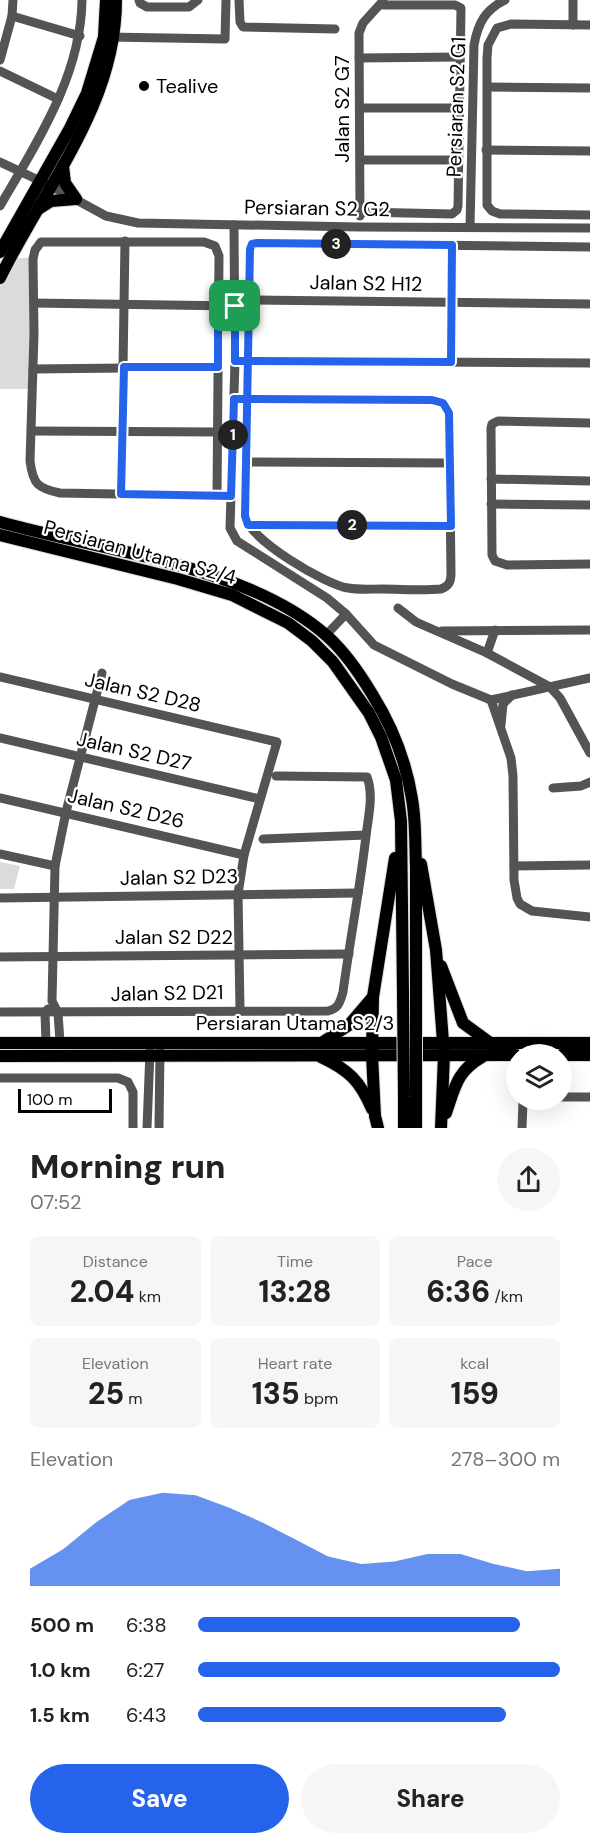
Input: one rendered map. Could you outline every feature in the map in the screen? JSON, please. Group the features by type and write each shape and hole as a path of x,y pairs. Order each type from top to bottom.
{"main road":[{"path":"0,278 38,210 46,184 87,93 109,37 105,0"},
{"path":"0,252 46,184 63,166 91,112 106,72 109,37 116,0"},
{"path":"38,210 51,201 76,199 65,183 63,166"},
{"path":"0,522 170,564 246,588 282,603 326,635 359,674 389,724 404,762 409,785 436,950 443,1049 442,1125"},
{"name":"Persiaran Utama S2/4","path":"0,535 212,588 248,602 288,623 312,641 333,662 369,713 381,737 396,780 400,821 403,994 410,1096"},
{"path":"376,1122 372,1049 373,997 400,821"},
{"path":"404,1128 410,1096 416,994 415,831"},
{"path":"436,950 463,1023 490,1043"},
{"path":"322,1043 350,1024 373,997"},
{"name":"Persiaran Utama S2/3","path":"0,1043 322,1043 372,1049 443,1049 490,1043 590,1043"},
{"name":"Persiaran Utama S2/3","path":"0,1056 317,1056 372,1049"},
{"name":"Persiaran Utama S2/3","path":"443,1049 486,1055 506,1055"},
{"path":"442,1125 457,1083 467,1065 486,1055"},
{"path":"572,1055 590,1055"},
{"path":"317,1056 340,1066 350,1074 366,1095 376,1122"},
{"path":"410,1096 416,1128"}],"street":[{"path":"0,60 12,16 12,0"},
{"path":"0,206 47,124 58,99 80,36 82,0"},
{"path":"139,0 147,7 189,7 198,0"},
{"path":"109,37 225,39 226,0"},
{"path":"239,0 241,25 246,28 335,29"},
{"name":"Persiaran S2 G1","path":"470,227 474,45 477,30 484,15 505,0"},
{"path":"573,0 573,25"},
{"path":"360,212 452,214 458,206 460,8 459,6 382,2"},
{"name":"Jalan S2 G7","path":"360,227 360,30 382,2"},
{"path":"12,16 80,36"},
{"path":"590,25 511,24 497,28 488,45 486,150 487,205 492,212 590,215"},
{"path":"359,58 459,57"},
{"path":"0,71 58,99"},
{"path":"488,87 590,88"},
{"path":"360,108 458,108"},
{"path":"486,150 590,151"},
{"path":"360,160 458,160"},
{"name":"Persiaran S2 G2","path":"0,162 106,216 138,223 590,228"},
{"path":"234,225 235,361 230,528 237,541 327,598 346,614 374,645 452,684 491,700 590,678"},
{"path":"121,494 125,241"},
{"path":"217,496 221,305 219,256 215,246 204,242 41,242 35,250 33,259 30,461 32,478 43,489 60,493 217,496 231,496"},
{"path":"234,399 247,399 432,400 443,403 449,413 451,581 441,590 349,588 334,585 271,547 248,525 245,516 247,399 250,249 252,244 590,247"},
{"path":"451,362 452,245"},
{"name":"Jalan S2 H12","path":"249,300 590,304"},
{"path":"34,303 235,306"},
{"path":"235,361 590,363"},
{"path":"33,369 218,367"},
{"path":"590,423 498,422 492,424 490,428 492,555 499,564 507,565 590,564"},
{"path":"32,431 218,432"},
{"path":"246,462 450,463"},
{"path":"491,478 590,481"},
{"path":"491,504 590,505"},
{"path":"248,525 451,526"},
{"path":"398,608 416,622 487,653 550,687 560,698 590,753"},
{"path":"326,635 346,614"},
{"path":"487,653 495,630"},
{"path":"439,631 590,630"},
{"path":"60,1042 58,1013 52,1001 55,866 66,812 102,673"},
{"name":"Jalan S2 D28","path":"0,677 277,742 260,799"},
{"path":"501,729 504,704 512,695"},
{"path":"491,700 511,758 515,892 520,904 532,911 590,918"},
{"name":"Jalan S2 D27","path":"0,738 260,799"},
{"path":"276,776 367,777 370,807 349,954"},
{"path":"553,788 580,786 590,782"},
{"name":"Jalan S2 D26","path":"0,798 244,855"},
{"path":"240,1010 238,894 244,855 260,799"},
{"path":"263,839 366,835"},
{"path":"0,854 55,866"},
{"path":"514,866 590,865"},
{"name":"Jalan S2 D23","path":"0,898 358,893"},
{"name":"Jalan S2 D22","path":"0,957 349,954"},
{"name":"Jalan S2 D21","path":"0,1012 328,1011 340,1005 349,954"},
{"path":"46,1043 45,1013 52,1001"},
{"path":"155,1043 159,1128"},
{"path":"147,1128 155,1056"},
{"path":"0,1078 118,1078 128,1082 133,1092 133,1128"},
{"path":"572,1097 590,1097"},
{"path":"522,1110 522,1128"}],"shaded area":[{"path":"12,258 32,258 31,389 0,389 0,282"},
{"path":"0,862 20,866 14,889 0,889"}],"place":[{"name":"Tealive","path":"144,86"}],"route":[{"path":"235,306 218,305 218,367 124,367 121,494 231,496 234,399 241,399 247,399 348,399 439,400 446,406 449,413 451,526 248,525 245,516 247,399 248,361 250,249 252,244 452,245 451,362 383,362 248,361 235,361 235,306"}]}
